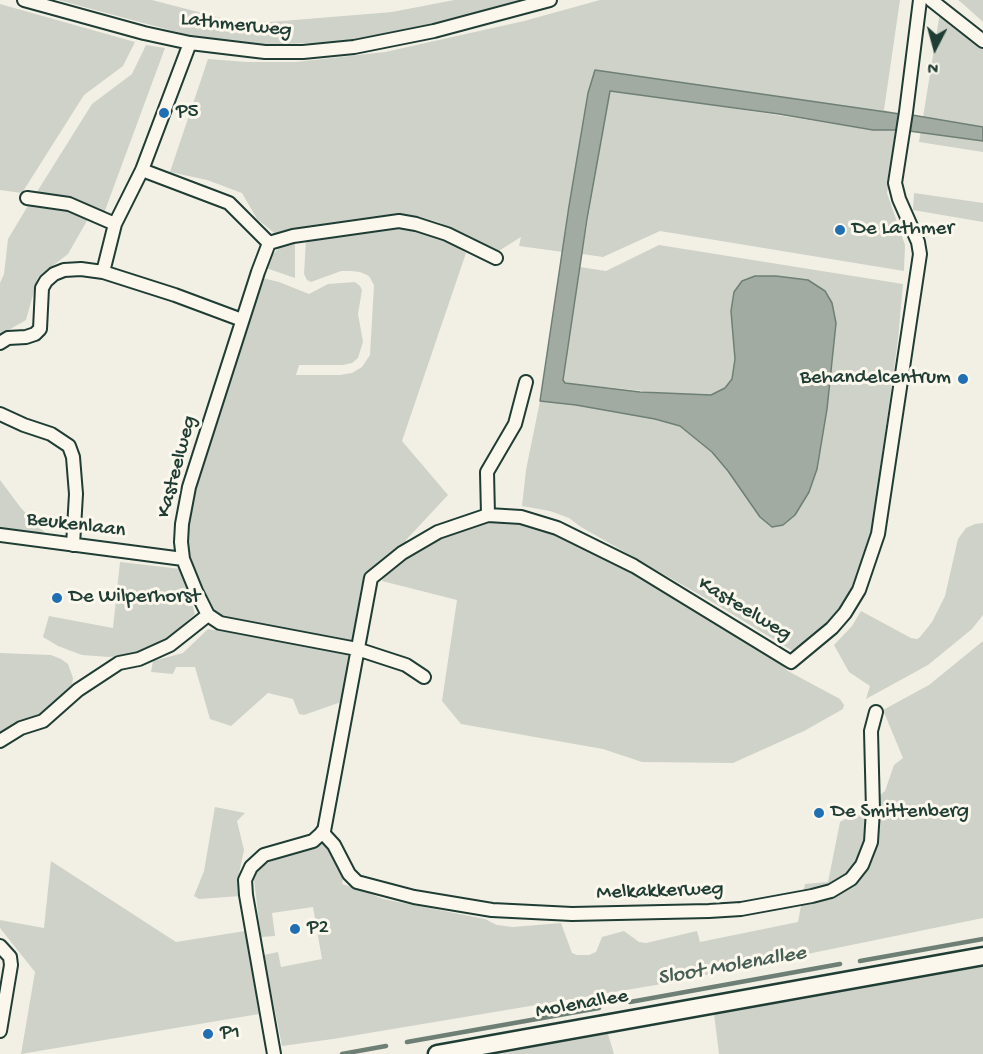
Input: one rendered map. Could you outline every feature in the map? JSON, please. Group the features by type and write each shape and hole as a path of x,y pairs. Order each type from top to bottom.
{"main road":[{"name":"Molenallee","path":"437,1054 983,956"}],"street":[{"name":"Lathmerweg","path":"24,0 144,33 190,43 265,52 329,50 434,31 550,0"},
{"name":"Kasteelweg","path":"357,649 371,578 402,554 438,531 488,515 520,518 557,528 634,566 791,662 820,639 845,613 859,590 878,534 920,254 918,242 899,200 895,183 920,0"},
{"path":"932,0 983,41"},
{"path":"103,272 115,224 142,170 190,43"},
{"path":"142,170 229,203 269,243 293,236 399,221 447,234 496,258"},
{"path":"27,198 69,204 115,224"},
{"name":"Kasteelweg","path":"208,615 201,604 183,559 181,533 189,487 269,243"},
{"path":"0,343 8,338 35,334 40,329 42,288 54,274 64,270 81,269 103,272 243,320"},
{"path":"488,515 487,472 515,424 526,382"},
{"path":"0,414 51,434 69,446 73,457 76,494 73,545"},
{"name":"Beukenlaan","path":"0,535 183,559"},
{"path":"0,741 21,728 43,721 78,690 119,663 139,659 170,645 208,615 220,623 357,649 406,665 424,678"},
{"path":"274,1054 245,880 251,867 264,855 313,841 324,829 357,649"},
{"name":"Melkakkerweg","path":"324,829 349,874 357,882 414,897 486,909 572,914 698,911 741,909 812,896 831,891 851,879 862,865 871,842 873,810 871,731 876,712"},
{"path":"0,946 10,957 11,965 0,1031"}],"shaded area":[{"path":"58,0 152,0 229,20 270,22 392,12 454,0 531,0 390,34 337,42 255,45 199,38"},
{"path":"600,0 900,0 884,110 900,114 595,70 569,206 563,252 519,246 521,237 497,252 438,222 420,217 364,219 297,230 278,236 257,219 242,193 207,180 170,172 208,59 296,62 385,52 524,21"},
{"path":"958,0 983,0 983,22 962,3"},
{"path":"0,4 135,42 123,66 84,95 22,193 0,190"},
{"path":"941,6 983,44 983,152 919,142"},
{"path":"146,45 165,48 103,216 35,195 92,104 132,74"},
{"path":"595,70 900,114 898,130 873,130 779,114 610,91 587,219 563,380 565,383 640,392 711,395 725,388 732,379 735,359 731,311 734,292 742,281 755,276 776,276 808,280 825,291 832,303 836,323 827,409 817,469 809,492 795,515 783,525 772,527 760,517 712,452 680,426 655,419 540,401 569,206 588,93"},
{"path":"610,91 873,130 898,130 887,193 905,245 904,271 660,231 603,257 582,254"},
{"path":"912,115 983,127 983,141 909,131"},
{"path":"914,193 983,203 983,222 913,210"},
{"path":"29,204 62,209 88,219 68,254 38,277 26,320 0,335 0,283 4,274 8,239"},
{"path":"397,226 418,230 450,243 466,253 402,441 448,495 406,540 406,544 368,572 361,587 353,641 221,619 215,613 192,569 186,549 188,528 193,499 262,278 309,294 328,284 355,282 360,286 362,290 358,314 363,342 358,358 352,363 343,365 299,365 296,375 352,373 362,367 370,355 374,285 369,276 351,271 341,271 311,282 307,280 304,274 306,240"},
{"path":"295,243 295,278 266,268 270,257 279,248"},
{"path":"659,245 903,284 898,340 871,534 848,598 835,618 796,653 569,518 550,511 522,506 526,470 540,401 655,419 680,426 712,452 728,471 827,409 836,323 808,280 776,276 755,276 742,281 734,292 731,312 735,359 732,379 725,388 711,395 683,395 565,383 563,380 580,267 606,271"},
{"path":"0,480 21,508 48,536 0,529"},
{"path":"502,520 530,524 629,569 776,660 788,671 840,699 844,705 843,709 804,731 733,763 642,762 603,749 461,724 442,701 457,600 382,581 385,574 395,565 442,538 489,521"},
{"path":"983,523 983,615 972,629 928,665 866,699 870,686 849,672 834,645 852,626 861,611 911,638 920,637 932,622 945,596 958,539 966,528"},
{"path":"120,562 181,569 195,614 164,642 138,654 109,657 82,655 58,646 43,637 49,616 113,628"},
{"path":"208,629 350,655 341,702 304,715 299,714 293,699 268,693 231,726 210,719 195,667 176,667 173,674 151,672 153,661 183,653"},
{"path":"983,641 983,918 656,985 282,1046 264,955 278,952 281,967 322,959 313,907 272,913 275,936 261,937 254,872 261,865 327,842 346,864 342,884 383,899 485,919 497,925 513,927 561,923 572,953 577,955 589,955 596,952 602,937 624,931 639,942 646,943 697,931 700,942 798,922 805,884 828,882 840,822 860,811 885,791 894,765 903,758 883,710 929,685"},
{"path":"0,653 51,655 68,664 73,678 72,686 67,694 40,717 0,734"},
{"path":"215,807 245,813 237,821 244,850 239,874 241,896 199,899 194,896 204,871"},
{"path":"51,861 176,942 245,931 259,1014 21,1054 35,972 0,928 0,920 44,928"},
{"path":"983,966 983,1054 719,1054 714,1014"},
{"path":"608,1034 614,1054 497,1054"}],"waterway":[{"name":"Sloot Molenallee","path":"860,961 983,939"},
{"name":"Sloot Molenallee","path":"630,1002 840,964"},
{"name":"Sloot Molenallee","path":"407,1042 599,1008"},
{"name":"Sloot Molenallee","path":"342,1054 386,1046"}],"place":[{"name":"P5","path":"164,113"},
{"name":"De Lathmer","path":"840,230"},
{"name":"Behandelcentrum","path":"963,379"},
{"name":"De Wilperhorst","path":"57,598"},
{"name":"De Smittenberg","path":"819,813"},
{"name":"P2","path":"295,929"},
{"name":"P1","path":"208,1034"}]}
